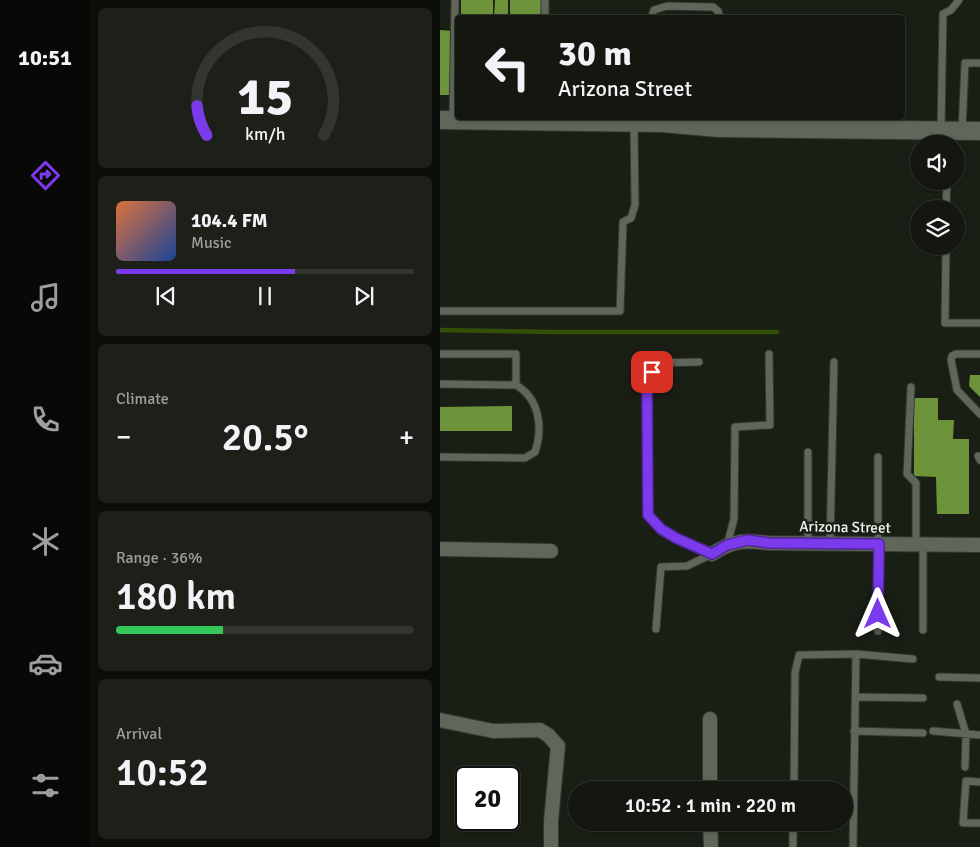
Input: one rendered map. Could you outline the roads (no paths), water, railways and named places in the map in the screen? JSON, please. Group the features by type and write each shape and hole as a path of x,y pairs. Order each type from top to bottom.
{"street":[{"path":"598,120 719,123 949,134 980,131"},
{"name":"Arizona Street","path":"712,554 727,545 748,540 769,543 980,545"},
{"path":"440,549 551,551"},
{"path":"710,719 710,781"},
{"path":"440,720 493,731 540,730 548,735 558,746 551,821 551,847"},
{"path":"710,831 710,847"}],"lane":[{"path":"446,120 455,0"},
{"path":"545,0 545,15"},
{"path":"949,134 943,14 951,10 959,0"},
{"path":"652,15 654,10 666,6 713,7 718,11 719,15"},
{"path":"949,134 965,63 980,63"},
{"path":"440,311 620,311 623,222 630,218 635,205 643,121"},
{"path":"946,255 946,323 980,323"},
{"path":"440,354 516,354 516,386"},
{"path":"727,545 734,519 735,427 770,425 769,354"},
{"path":"980,354 956,354 952,356 951,360 957,390 980,414"},
{"path":"699,362 657,363 647,382 648,515 661,529 712,554"},
{"path":"830,544 834,362"},
{"path":"440,384 516,386 525,390 535,407 540,424 535,452 525,458 440,457"},
{"path":"911,387 907,474 916,483 923,630"},
{"path":"808,452 808,543"},
{"path":"878,458 878,631"},
{"path":"656,629 661,567 687,566 712,554"},
{"path":"853,798 856,654"},
{"path":"794,781 795,674 799,655 856,654 913,660"},
{"path":"939,677 980,678"},
{"path":"855,697 923,698"},
{"path":"957,704 966,734 965,767"},
{"path":"854,731 923,733"},
{"path":"933,731 980,735"},
{"path":"980,782 966,781 963,823 980,823"},
{"path":"793,831 793,847"},
{"path":"853,831 853,847"}],"waterway":[{"path":"440,330 777,332"}]}
